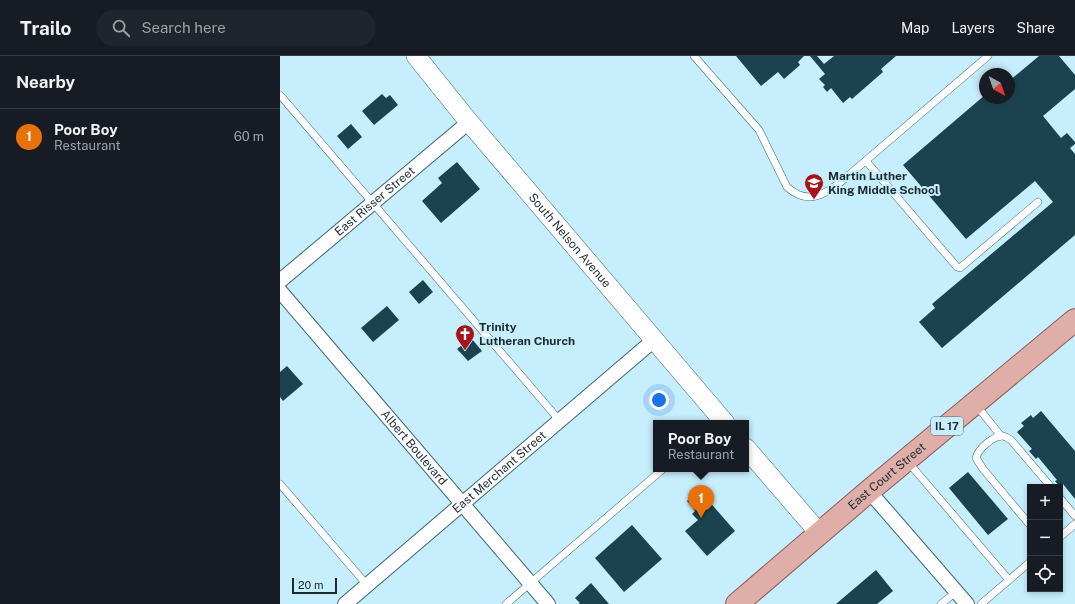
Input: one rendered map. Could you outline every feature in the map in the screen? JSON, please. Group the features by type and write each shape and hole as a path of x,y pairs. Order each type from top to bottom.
{"main road":[{"name":"South Nelson Avenue","path":"416,56 469,122 654,340 719,420"},
{"name":"East Court Street","path":"737,604 869,491 1075,320"},
{"path":"749,451 820,534"}],"street":[{"name":"East Risser Street","path":"280,281 469,122"},
{"name":"Albert Boulevard","path":"280,290 548,604"},
{"name":"East Merchant Street","path":"345,604 654,340"},
{"path":"869,491 967,604"}],"lane":[{"path":"694,56 759,130 787,187 794,193 809,198 827,192 842,181 988,56"},
{"path":"280,95 560,421"},
{"path":"866,161 957,267 960,268 1038,202"},
{"path":"975,403 1001,436"},
{"path":"1027,521 983,469 976,458 977,453 996,437 1005,436 1011,440 1048,484"},
{"path":"906,460 1009,580"},
{"path":"506,604 660,472"},
{"path":"280,484 367,585"},
{"path":"1063,502 1075,516"},
{"path":"1063,534 1075,524"},
{"path":"981,604 1027,565"},
{"path":"941,604 956,592"}],"building":[{"path":"736,56 804,56 798,62 800,65 784,79 778,72 761,86"},
{"path":"810,56 817,56 824,64 834,56 896,56 881,69 883,72 852,99 850,97 843,103 831,88 827,92 823,87 825,85 819,79 825,74"},
{"path":"1039,56 1059,56 1075,75 1075,89 1043,116 1061,138 1067,133 1075,142 1075,144 1070,148 1075,154 1075,235 942,348 919,322 935,308 932,304 1053,202 1035,181 966,239 903,165 979,100 979,104 1015,104 1015,76"},
{"path":"382,94 386,98 390,95 398,105 374,125 362,111"},
{"path":"351,124 362,137 348,149 337,136"},
{"path":"457,162 480,189 441,223 422,201 442,183 438,178"},
{"path":"423,280 433,292 419,304 409,292"},
{"path":"387,306 399,320 373,342 361,328"},
{"path":"471,338 482,351 468,361 457,349"},
{"path":"287,366 303,384 283,401 280,397 280,372"},
{"path":"1041,411 1075,451 1075,499 1063,484 1058,484 1055,481 1057,480 1038,457 1036,459 1029,451 1032,449 1017,432 1024,426 1021,423 1031,415 1033,418"},
{"path":"968,472 1008,519 988,535 949,488"},
{"path":"700,491 735,531 707,556 685,531 698,520 692,514 695,511 687,501"},
{"path":"632,525 662,559 624,592 595,558"},
{"path":"876,570 893,591 877,604 836,604"},
{"path":"591,583 609,604 578,604 580,603 575,598"}],"place":[{"name":"Martin Luther King Middle School","path":"814,200"},
{"name":"Trinity Lutheran Church","path":"465,351"},
{"name":"Poor Boy","path":"701,518"}]}
